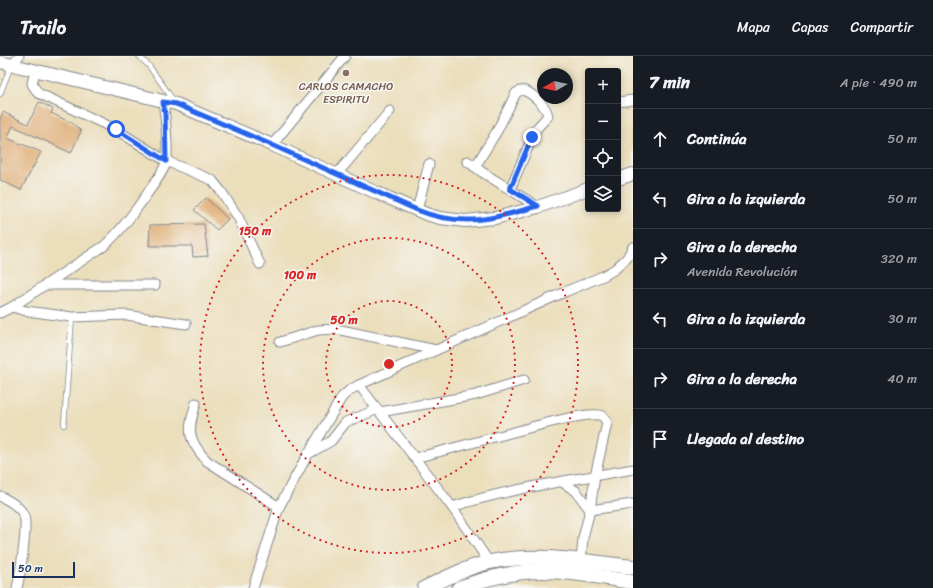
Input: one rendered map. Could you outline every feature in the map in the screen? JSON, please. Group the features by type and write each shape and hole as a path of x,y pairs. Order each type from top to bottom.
{"main road":[{"path":"425,588 460,572 489,562 518,558 581,561 633,568"},
{"path":"459,588 479,581 507,575 543,571 633,582"}],"street":[{"path":"272,145 345,56"},
{"path":"10,61 35,70 176,104 417,210 440,218 466,221 495,218 538,206 585,190"},
{"path":"35,70 32,84 38,92 116,129 166,161 212,180 218,186 238,217 260,264"},
{"path":"475,167 498,131 516,93 525,91 540,102 547,110 548,116 536,129 510,189"},
{"path":"621,102 633,100"},
{"path":"0,313 46,285 104,246 116,236 162,172 166,161 165,114 163,102"},
{"path":"337,174 390,111"},
{"path":"467,161 538,206"},
{"path":"417,210 429,164"},
{"path":"621,178 633,174"},
{"path":"253,588 279,507 342,397 359,385 603,276 615,269 627,258 633,247"},
{"path":"46,285 155,285"},
{"path":"12,307 26,311 72,317 126,315 186,324"},
{"path":"280,342 318,330 336,329 436,350"},
{"path":"308,454 328,444 349,420 379,411 476,395 524,380"},
{"path":"359,385 452,507 489,562"},
{"path":"196,403 189,426 190,436 199,453 207,461 279,507"},
{"path":"415,458 578,416 600,414 603,416 606,423 595,476 590,510 583,538 581,561"},
{"path":"452,507 483,498 633,469"},
{"path":"562,482 576,491 590,510"},
{"path":"0,496 13,503 24,516 25,531 17,588"},
{"path":"590,510 633,504"}],"lane":[{"path":"139,56 149,66 176,104"},
{"path":"0,94 10,61"},
{"path":"64,425 72,317"}],"building":[{"path":"39,102 53,109 51,113 72,123 81,131 71,153 13,126 7,138 41,152 21,190 0,180 0,119 3,112 28,124"},
{"path":"206,198 228,219 217,230 194,210"},
{"path":"204,224 208,256 193,257 192,246 149,246 150,225"}],"place":[{"name":"CARLOS CAMACHO ESPIRITU","path":"346,73"}],"route":[{"path":"116,129 166,161 166,130 163,102 176,104 426,214 440,218 466,221 495,218 538,206 510,189 532,137"}]}
